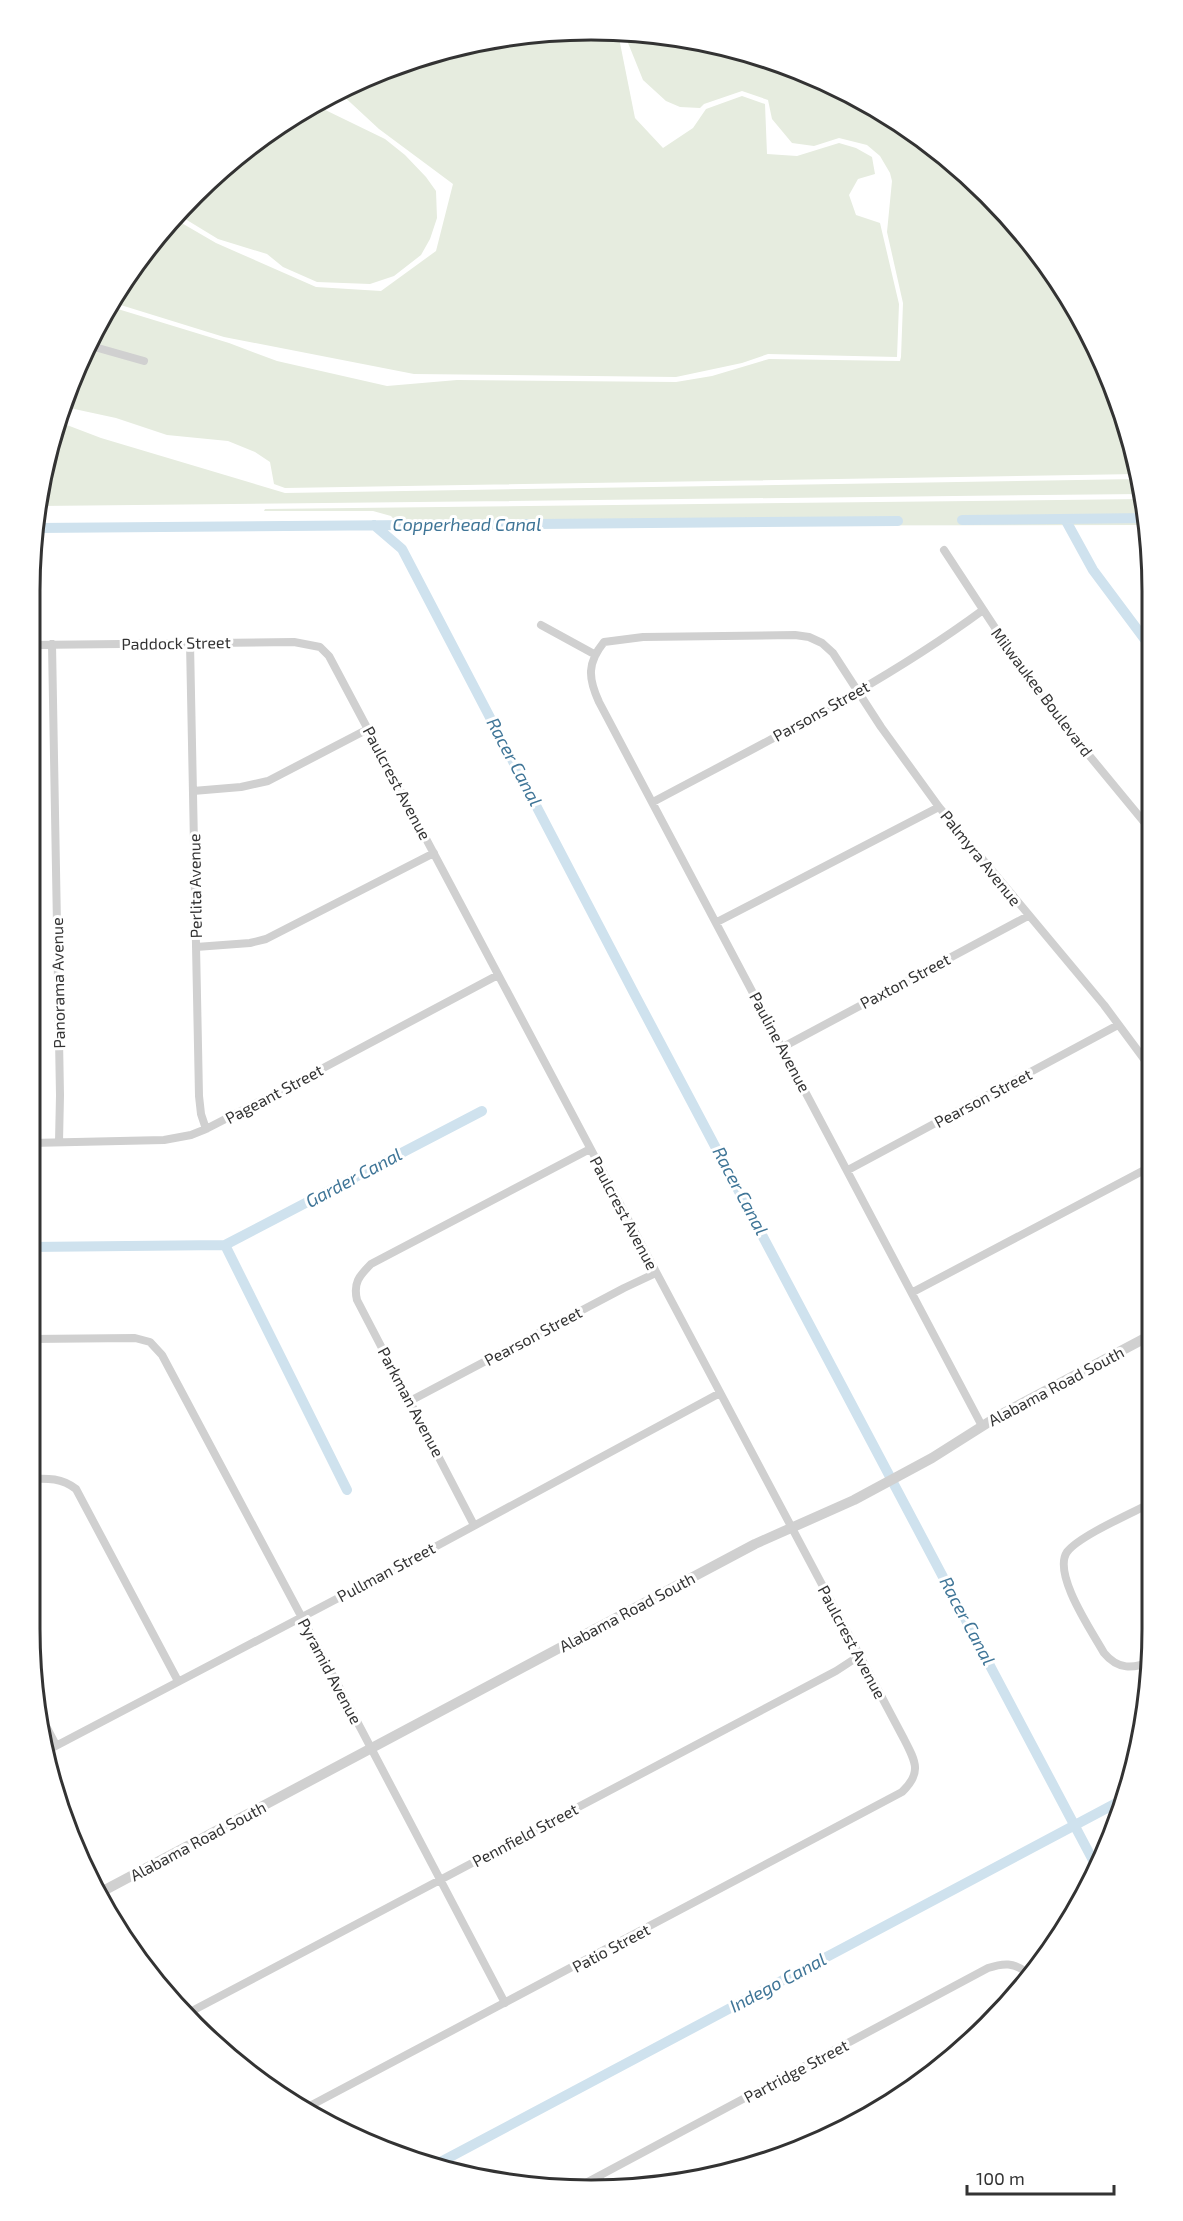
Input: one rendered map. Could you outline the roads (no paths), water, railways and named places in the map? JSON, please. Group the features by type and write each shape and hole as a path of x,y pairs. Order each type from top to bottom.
{"street":[{"path":"97,348 144,361"},
{"name":"Milwaukee Boulevard","path":"944,550 1026,675 1142,820"},
{"name":"Parsons Street","path":"653,802 857,692 982,610"},
{"path":"541,624 594,654"},
{"name":"Palmyra Avenue","path":"594,654 604,642 643,637 795,635 809,637 822,643 833,653 857,692 939,807 1142,1056"},
{"name":"Paddock Street","path":"40,645 294,642 320,647"},
{"name":"Perlita Avenue","path":"190,643 199,1096 206,1129"},
{"name":"Panorama Avenue","path":"52,644 60,1083 59,1142"},
{"name":"Paulcrest Avenue","path":"320,647 329,656 914,1758 916,1770 912,1782"},
{"name":"Pauline Avenue","path":"594,654 590,673 594,690 982,1426"},
{"path":"193,791 241,787 268,781 368,729"},
{"path":"717,922 939,807"},
{"path":"196,947 250,943 266,939 434,853"},
{"name":"Paxton Street","path":"783,1047 1028,916"},
{"name":"Pageant Street","path":"40,1143 164,1140 179,1138 206,1129 498,975"},
{"name":"Pearson Street","path":"848,1170 1118,1025"},
{"name":"Parkman Avenue","path":"474,1525 357,1300 355,1289 358,1277 371,1264 590,1149"},
{"path":"913,1292 1142,1171"},
{"name":"Pearson Street","path":"410,1401 656,1273"},
{"name":"Pyramid Avenue","path":"40,1339 135,1338 150,1342 162,1354 505,2003"},
{"name":"Alabama Road South","path":"106,1890 755,1544 872,1491 932,1458 982,1426 1142,1340"},
{"name":"Pullman Street","path":"53,1747 720,1394"},
{"path":"40,1478 67,1482 76,1490 178,1681"},
{"path":"1141,1665 1126,1668 1112,1662 1104,1653 1065,1579 1063,1562 1068,1551 1086,1538 1142,1508"},
{"name":"Pennfield Street","path":"193,2010 836,1671 859,1656"},
{"name":"Patio Street","path":"312,2105 902,1792 912,1782"},
{"name":"Partridge Street","path":"592,2180 988,1968 1000,1964 1013,1964 1024,1971"}],"waterway":[{"name":"Copperhead Canal","path":"962,520 1138,518"},
{"path":"1065,519 1093,570 1142,636"},
{"name":"Copperhead Canal","path":"44,528 898,521"},
{"name":"Racer Canal","path":"374,525 402,549 1092,1859"},
{"name":"Garder Canal","path":"40,1247 225,1245 482,1111"},
{"name":"Garder Canal","path":"225,1245 347,1490"},
{"name":"Indego Canal","path":"444,2160 1114,1804"}]}
